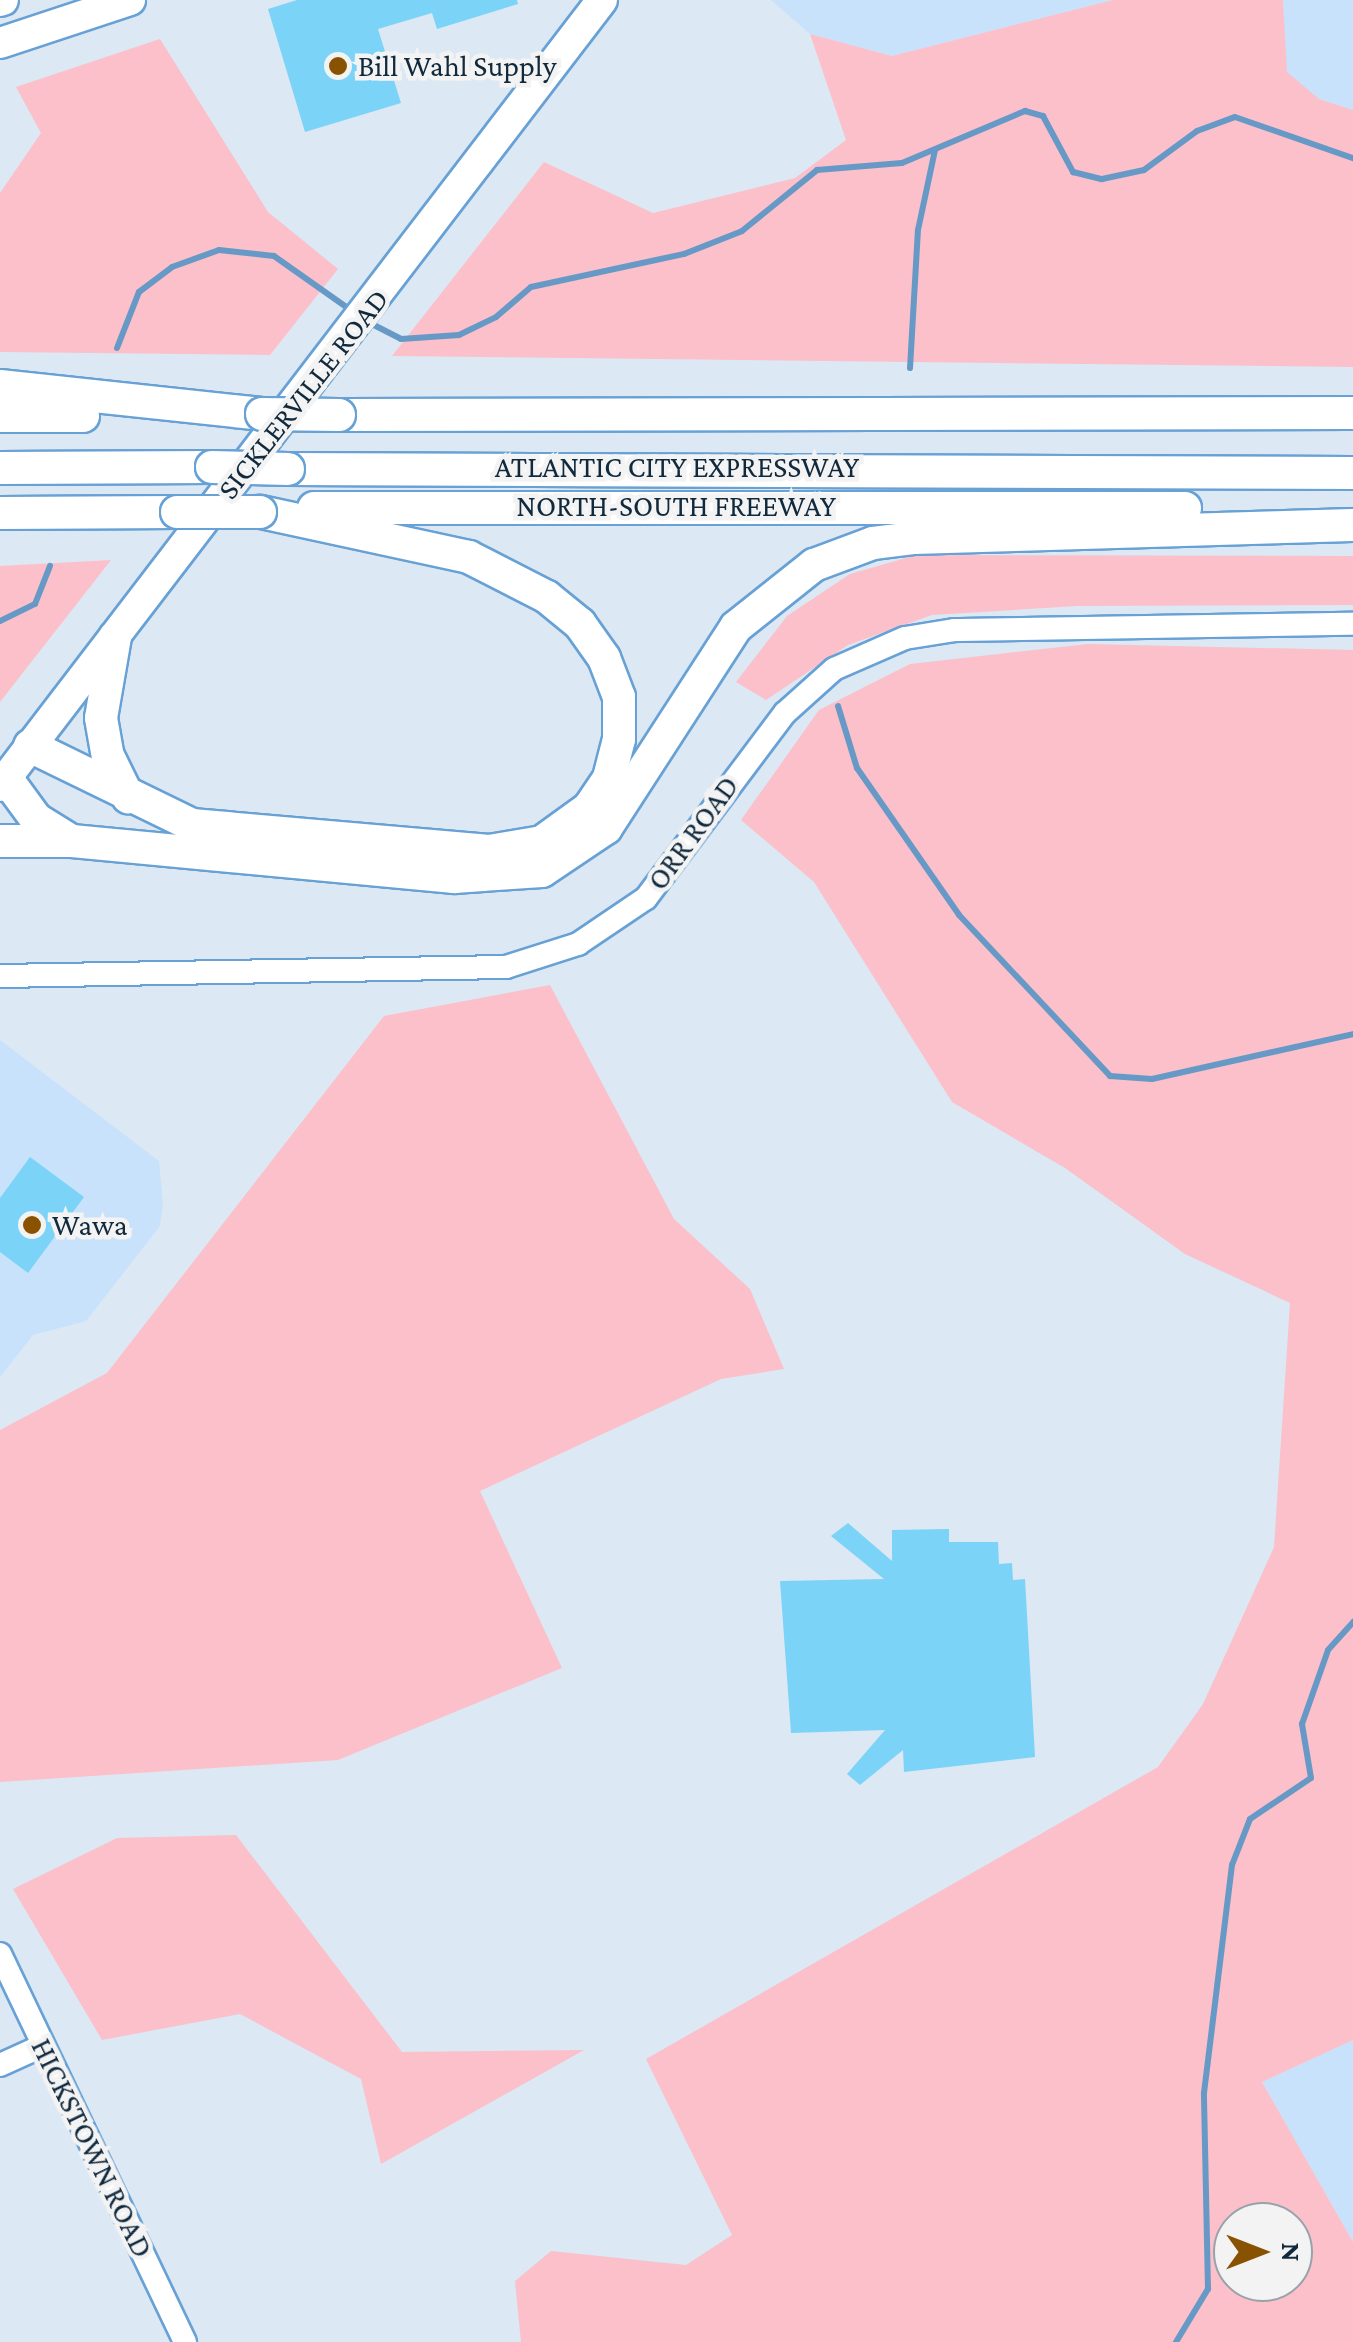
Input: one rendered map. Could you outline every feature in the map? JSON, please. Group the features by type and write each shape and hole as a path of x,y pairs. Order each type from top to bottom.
{"highway":[{"path":"0,386 262,414"},
{"path":"5,417 1353,413"},
{"name":"ATLANTIC CITY EXPRESSWAY","path":"0,468 1353,473"},
{"name":"NORTH-SOUTH FREEWAY","path":"0,513 260,512 440,505 1353,509"},
{"path":"30,746 192,824 489,851 542,842 589,808 609,778 619,739 619,697 604,658 580,624 548,596 469,558 260,512"},
{"path":"0,841 72,841 454,878 542,871 606,828 736,627 814,565 873,544 913,538 1353,525"},
{"path":"115,637 101,718 108,756 128,796"},
{"path":"3,782 36,819 72,841"}],"main road":[{"path":"0,44 130,0"},
{"name":"SICKLERVILLE ROAD","path":"3,782 364,316 602,0"}],"street":[{"name":"ORR ROAD","path":"0,976 506,967 578,944 646,898 784,713 834,668 905,638 955,630 1353,624"},
{"name":"HICKSTOWN ROAD","path":"0,1954 185,2342"},
{"path":"0,2065 42,2046"}],"shaded area":[{"path":"771,0 1113,0 892,56 810,34"},
{"path":"1113,0 1283,0 1287,72 1319,99 1353,110 1353,367 392,356 544,162 653,213 795,178 846,140 810,34 892,56"},
{"path":"1283,0 1353,0 1353,110 1319,99 1286,72"},
{"path":"160,39 268,212 338,269 270,355 0,352 0,193 41,133 16,87"},
{"path":"916,555 1353,556 1353,605 1077,606 932,615 848,645 766,700 736,682 787,616 850,574"},
{"path":"111,560 0,702 0,566"},
{"path":"1088,644 1353,650 1353,2040 1262,2082 1353,2242 1353,2342 521,2342 515,2281 551,2251 686,2265 732,2235 646,2059 1158,1767 1203,1704 1274,1547 1290,1303 1185,1254 1065,1168 952,1102 814,882 741,820 819,710 910,664"},
{"path":"550,985 674,1219 750,1289 784,1369 721,1379 480,1491 562,1668 338,1760 0,1782 0,1430 107,1373 384,1016"},
{"name":"Wawa","path":"0,1040 159,1161 163,1203 160,1226 86,1321 33,1335 0,1377"},
{"path":"236,1835 402,2052 584,2050 381,2164 361,2079 240,2014 102,2040 13,1889 117,1838"},
{"path":"1353,2040 1353,2242 1262,2082"}],"building":[{"name":"Bill Wahl Supply","path":"297,0 517,0 518,4 437,29 432,13 378,29 401,103 305,132 268,9"},
{"name":"Wawa","path":"30,1157 84,1197 28,1273 0,1252 0,1198"},
{"path":"848,1523 892,1561 892,1530 949,1529 949,1542 998,1542 999,1564 1012,1563 1013,1580 1025,1579 1035,1757 904,1772 903,1750 860,1785 847,1774 885,1730 791,1733 780,1581 884,1579 831,1536"}],"waterway":[{"path":"366,321 401,339 459,335 496,317 531,287 684,254 742,231 817,170 902,163 1025,111 1043,116 1073,172 1102,179 1144,170 1197,131 1235,117 1353,158"},
{"path":"910,368 918,230 935,150"},
{"path":"117,348 139,292 172,267 219,250 274,256 352,311"},
{"path":"0,621 35,604 50,566"},
{"path":"838,706 857,768 959,915 1110,1076 1152,1079 1353,1034"},
{"path":"1176,2342 1208,2289 1204,2093 1232,1865 1250,1819 1311,1778 1302,1724 1328,1650 1353,1622"}],"place":[{"name":"Bill Wahl Supply","path":"338,66"},
{"name":"Wawa","path":"32,1225"}]}
